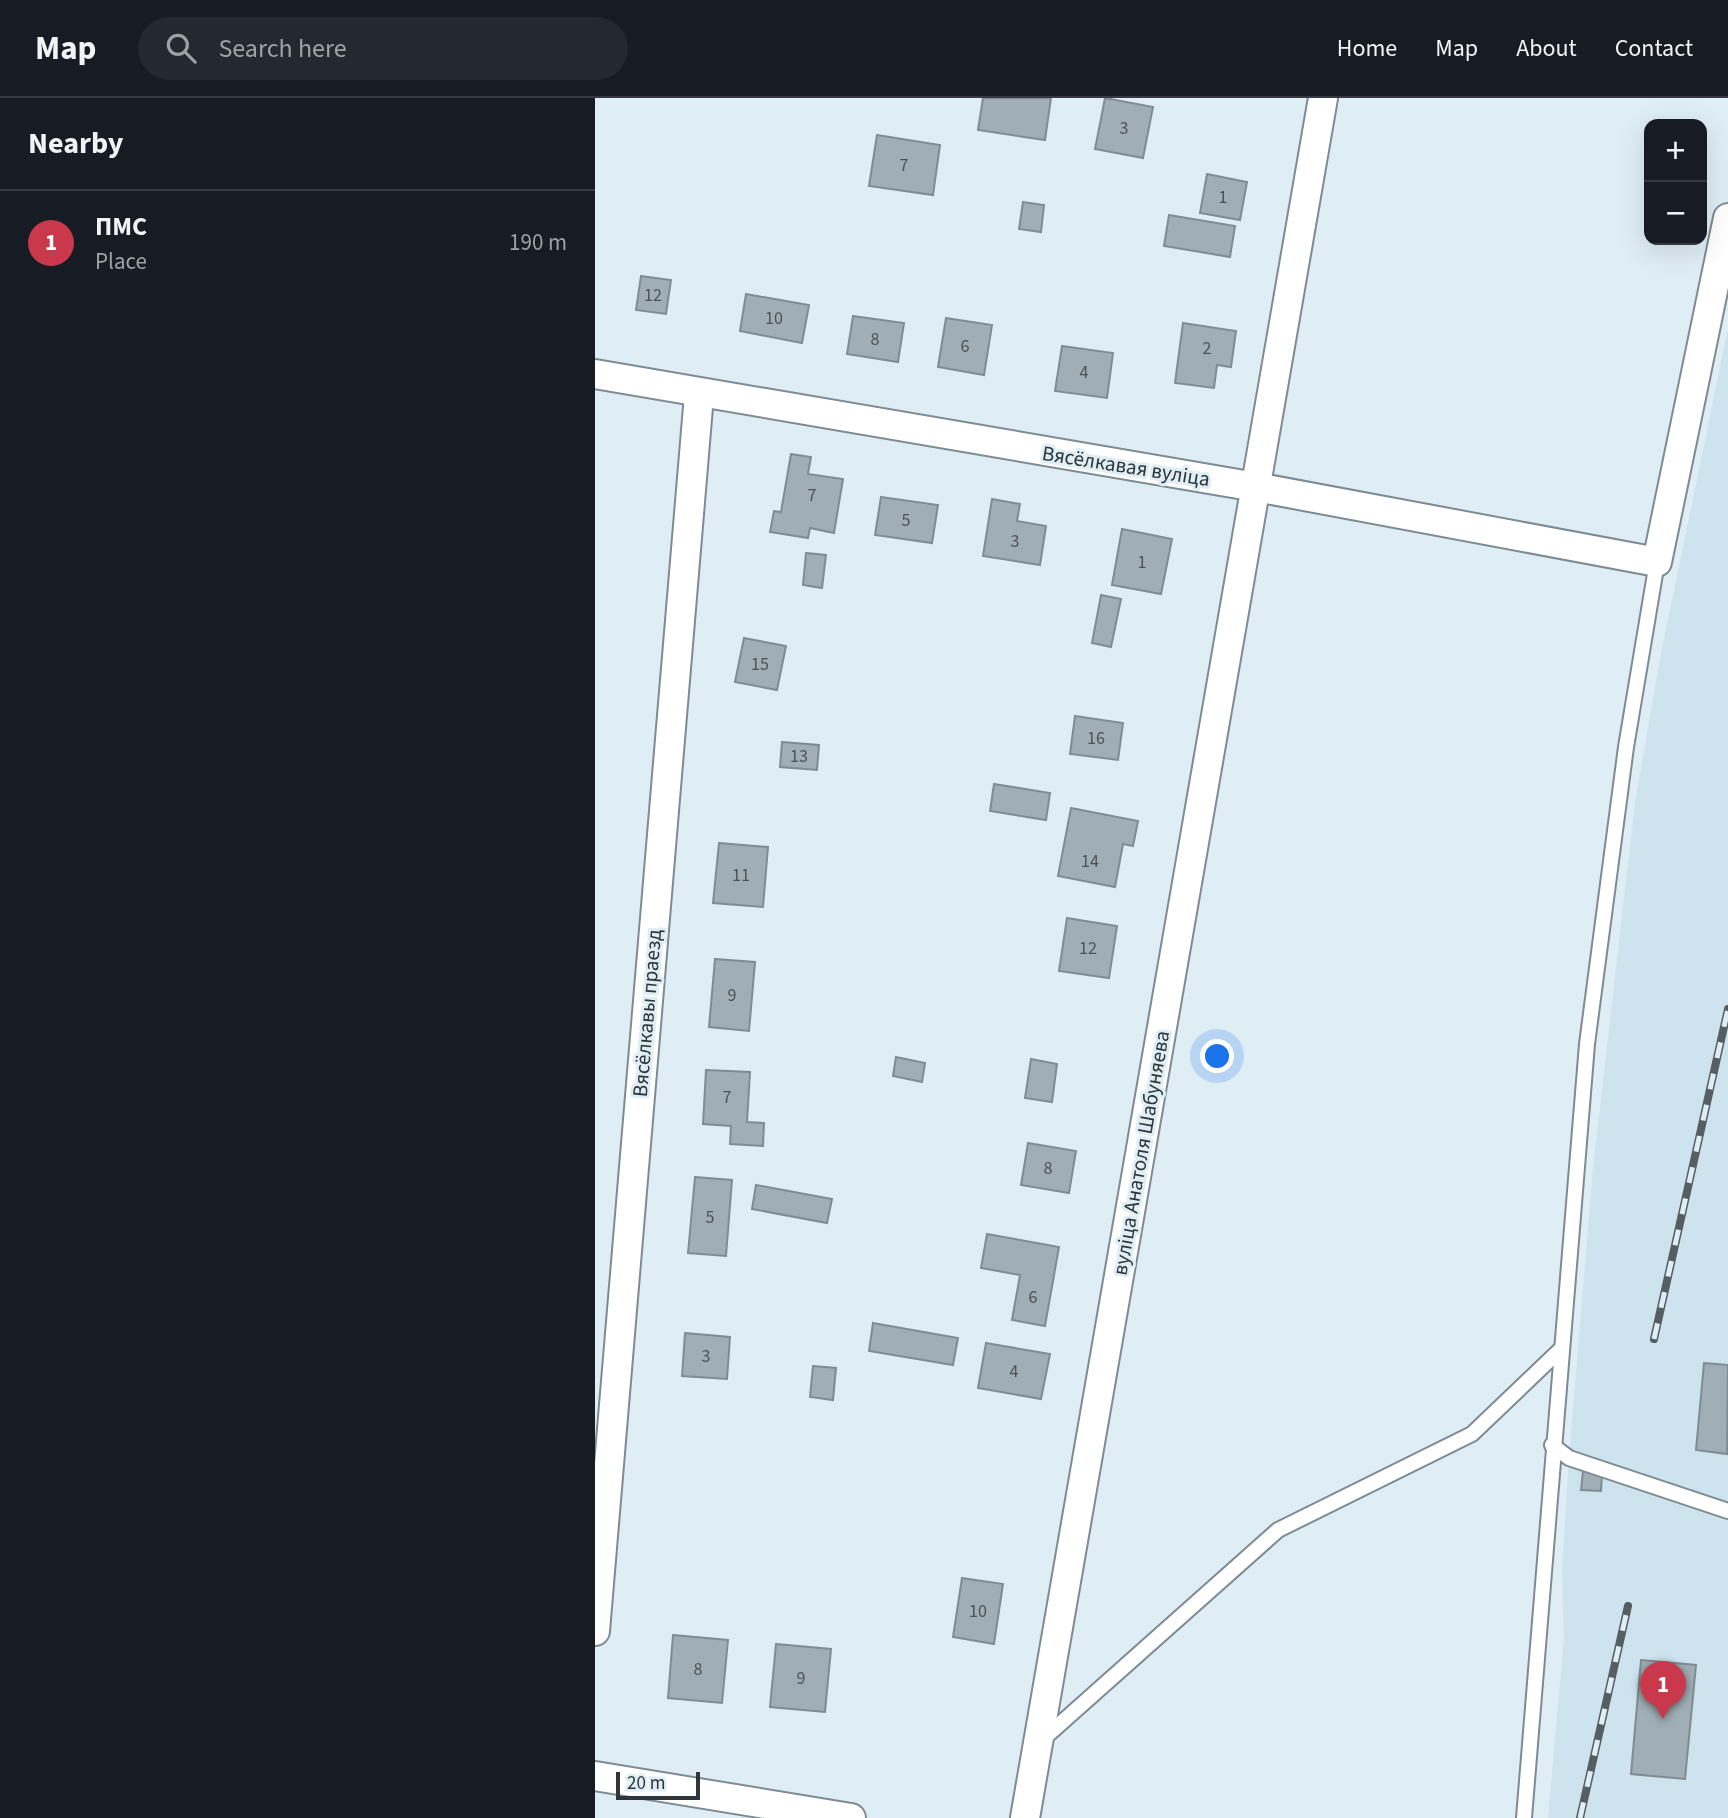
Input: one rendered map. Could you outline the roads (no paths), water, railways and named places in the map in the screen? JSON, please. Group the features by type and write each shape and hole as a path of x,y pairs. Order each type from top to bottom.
{"street":[{"name":"вуліца Анатоля Шабуняева","path":"1025,1818 1323,98"},
{"path":"1657,562 1728,218"},
{"name":"Вясёлкавая вуліца","path":"595,374 699,395 1256,487 1657,562"},
{"name":"Вясёлкавы праезд","path":"595,1631 699,395"},
{"path":"595,1776 851,1818"}],"lane":[{"path":"1524,1818 1552,1445 1587,1044 1626,747 1657,562"},
{"path":"1038,1743 1278,1530 1472,1433 1560,1350"},
{"path":"1552,1445 1569,1458 1728,1511"}],"railway":[{"path":"1654,1339 1728,1009"},
{"path":"1580,1818 1628,1606"}],"place":[{"name":"ПМС","path":"1663,1719"}]}
